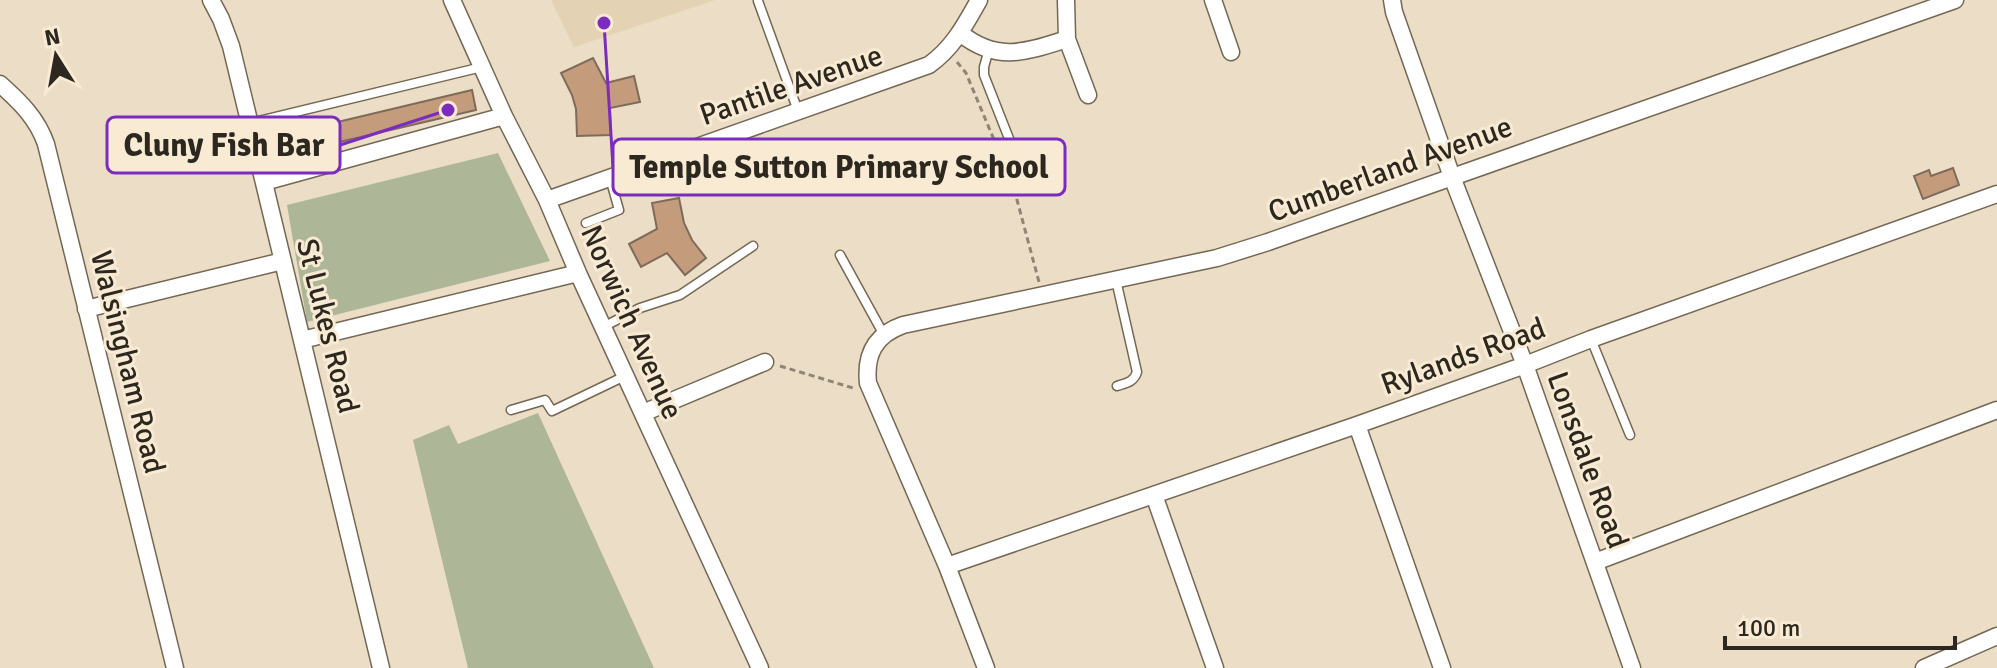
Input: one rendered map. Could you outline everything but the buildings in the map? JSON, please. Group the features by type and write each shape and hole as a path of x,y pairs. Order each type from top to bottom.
{"street":[{"name":"St Lukes Road","path":"211,0 231,46 381,668"},
{"name":"Norwich Avenue","path":"452,0 504,116 547,200 760,668"},
{"name":"Pantile Avenue","path":"547,200 929,65 947,50 979,0"},
{"path":"1066,0 1067,39 1088,95"},
{"path":"1213,0 1231,52"},
{"name":"Lonsdale Road","path":"1392,0 1452,177 1525,365 1632,668"},
{"name":"Cumberland Avenue","path":"884,336 903,325 1217,258 1268,242 1955,0"},
{"path":"960,33 989,49 1004,53 1016,53 1067,39"},
{"name":"Walsingham Road","path":"0,84 21,102 41,130 46,144 175,668"},
{"path":"264,182 504,116"},
{"name":"Rylands Road","path":"947,566 1357,425 1997,194"},
{"path":"86,309 283,261"},
{"path":"302,340 578,273"},
{"path":"884,336 873,348 866,369 870,388 947,566 986,668"},
{"path":"643,413 765,362"},
{"path":"1595,562 1997,410"},
{"path":"1357,425 1442,668"},
{"path":"1154,495 1215,668"},
{"path":"1924,668 1997,636"}],"lane":[{"path":"758,1 798,112"},
{"path":"989,49 984,75 1019,164"},
{"path":"250,123 482,66"},
{"path":"586,223 619,210 610,178"},
{"path":"603,327 640,308 680,295 753,246"},
{"path":"840,255 884,336"},
{"path":"1116,279 1137,372 1131,382 1117,386"},
{"path":"1591,339 1630,435"},
{"path":"511,410 545,400 552,411 626,375"}],"path":[{"path":"947,50 966,73 1013,185 1043,295"},
{"path":"765,362 870,388"}],"shaded area":[{"path":"551,0 715,0 574,47"}],"green space":[{"path":"498,153 550,261 307,322 287,205"},
{"path":"538,413 654,668 468,668 413,440 449,425 458,444"}],"place":[{"name":"Temple Sutton Primary School","path":"604,23"},
{"name":"Cluny Fish Bar","path":"448,110"}]}
